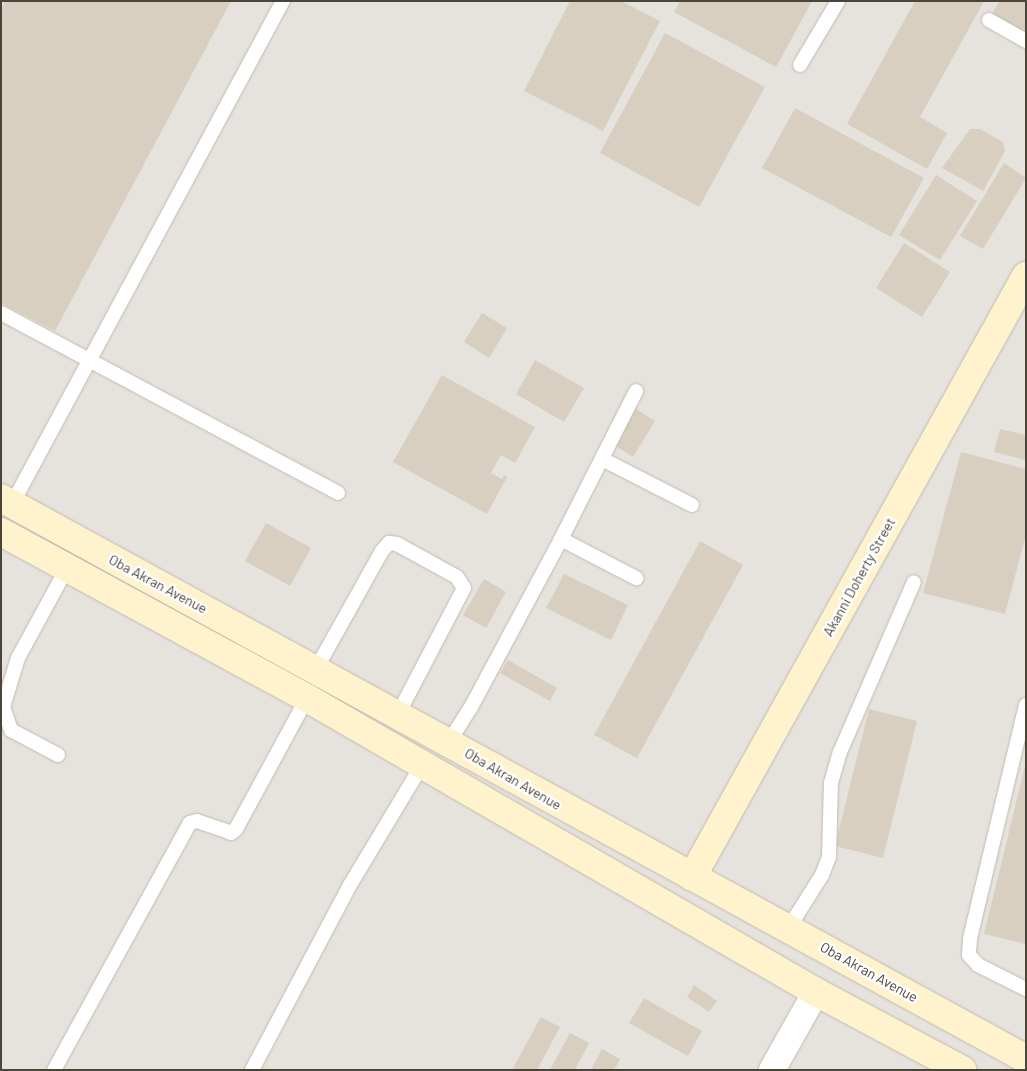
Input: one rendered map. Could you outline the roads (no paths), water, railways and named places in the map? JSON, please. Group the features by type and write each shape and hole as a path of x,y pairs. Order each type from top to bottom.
{"main road":[{"name":"Akanni Doherty Street","path":"692,877 1025,280"},
{"name":"Oba Akran Avenue","path":"7,501 1026,1059"},
{"name":"Oba Akran Avenue","path":"1,532 307,698 816,992 962,1070"}],"street":[{"path":"772,1070 816,992"}],"lane":[{"path":"7,501 90,363 283,1"},
{"path":"800,65 838,1"},
{"path":"989,20 1026,41"},
{"path":"1,313 90,363 338,493"},
{"path":"449,742 470,710 561,539 636,391"},
{"path":"602,459 692,505"},
{"path":"561,539 636,578"},
{"path":"316,669 382,551 389,543 397,544 457,577 464,588 398,714"},
{"path":"58,755 11,730 3,707 18,658 67,568"},
{"path":"788,929 822,875 829,856 832,783 840,752 914,582"},
{"path":"54,1070 190,823 197,821 231,833 236,829 307,698"},
{"path":"1026,706 970,939 969,955 978,965 1026,988"},
{"path":"252,1070 350,885 422,765"}]}
